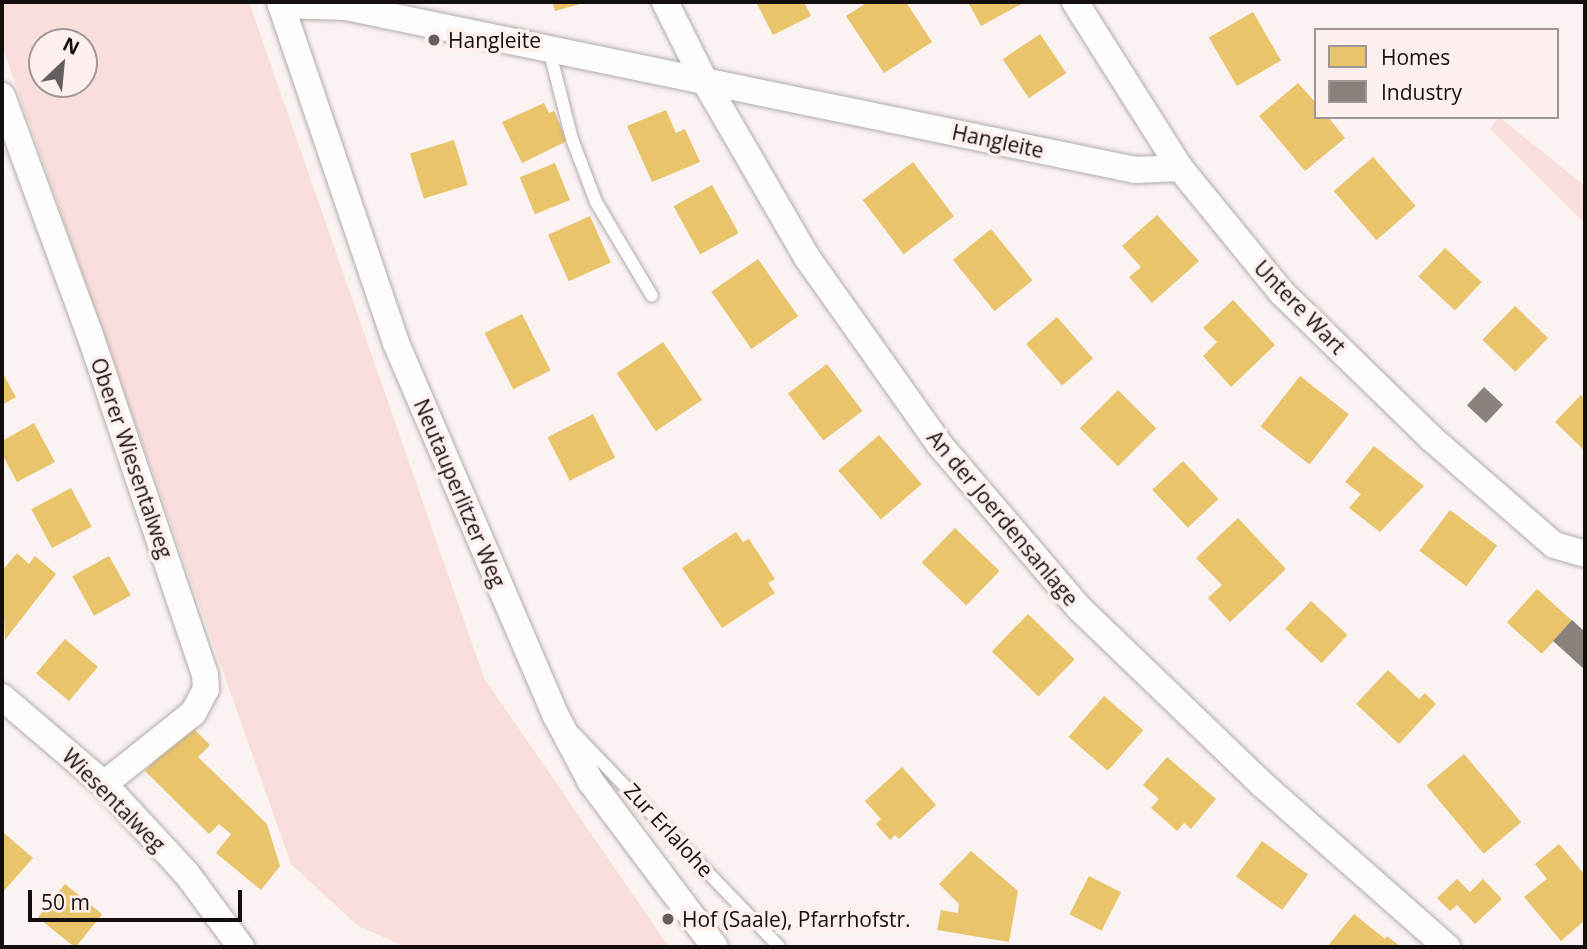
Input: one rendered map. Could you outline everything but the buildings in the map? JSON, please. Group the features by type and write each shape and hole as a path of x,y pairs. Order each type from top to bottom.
{"street":[{"name":"An der Joerdensanlage","path":"665,2 703,78 806,256 939,444 1079,608 1262,784 1447,947"},
{"name":"Untere Wart","path":"1075,2 1180,168 1281,292 1431,438 1554,545 1585,554"},
{"name":"Hangleite","path":"280,3 346,8 703,78 1135,170 1180,168"},
{"name":"Neutauperlitzer Weg","path":"280,3 396,343 556,716 591,782 715,947"},
{"name":"Oberer Wiesentalweg","path":"2,96 89,332 205,675 206,690 193,713 104,784"},
{"name":"Wiesentalweg","path":"2,697 104,784 187,874 241,947"}],"lane":[{"path":"549,48 572,139 596,202 652,296"},
{"name":"Zur Erlalohe","path":"556,716 779,947"}],"shaded area":[{"path":"2,2 249,2 484,678 669,947 405,947 357,925 291,864 2,46"},
{"path":"1498,119 1501,119 1585,186 1585,224 1490,129"}],"place":[{"name":"Hangleite","path":"434,40"},
{"name":"Hof (Saale), Pfarrhofstr.","path":"668,919"}]}
